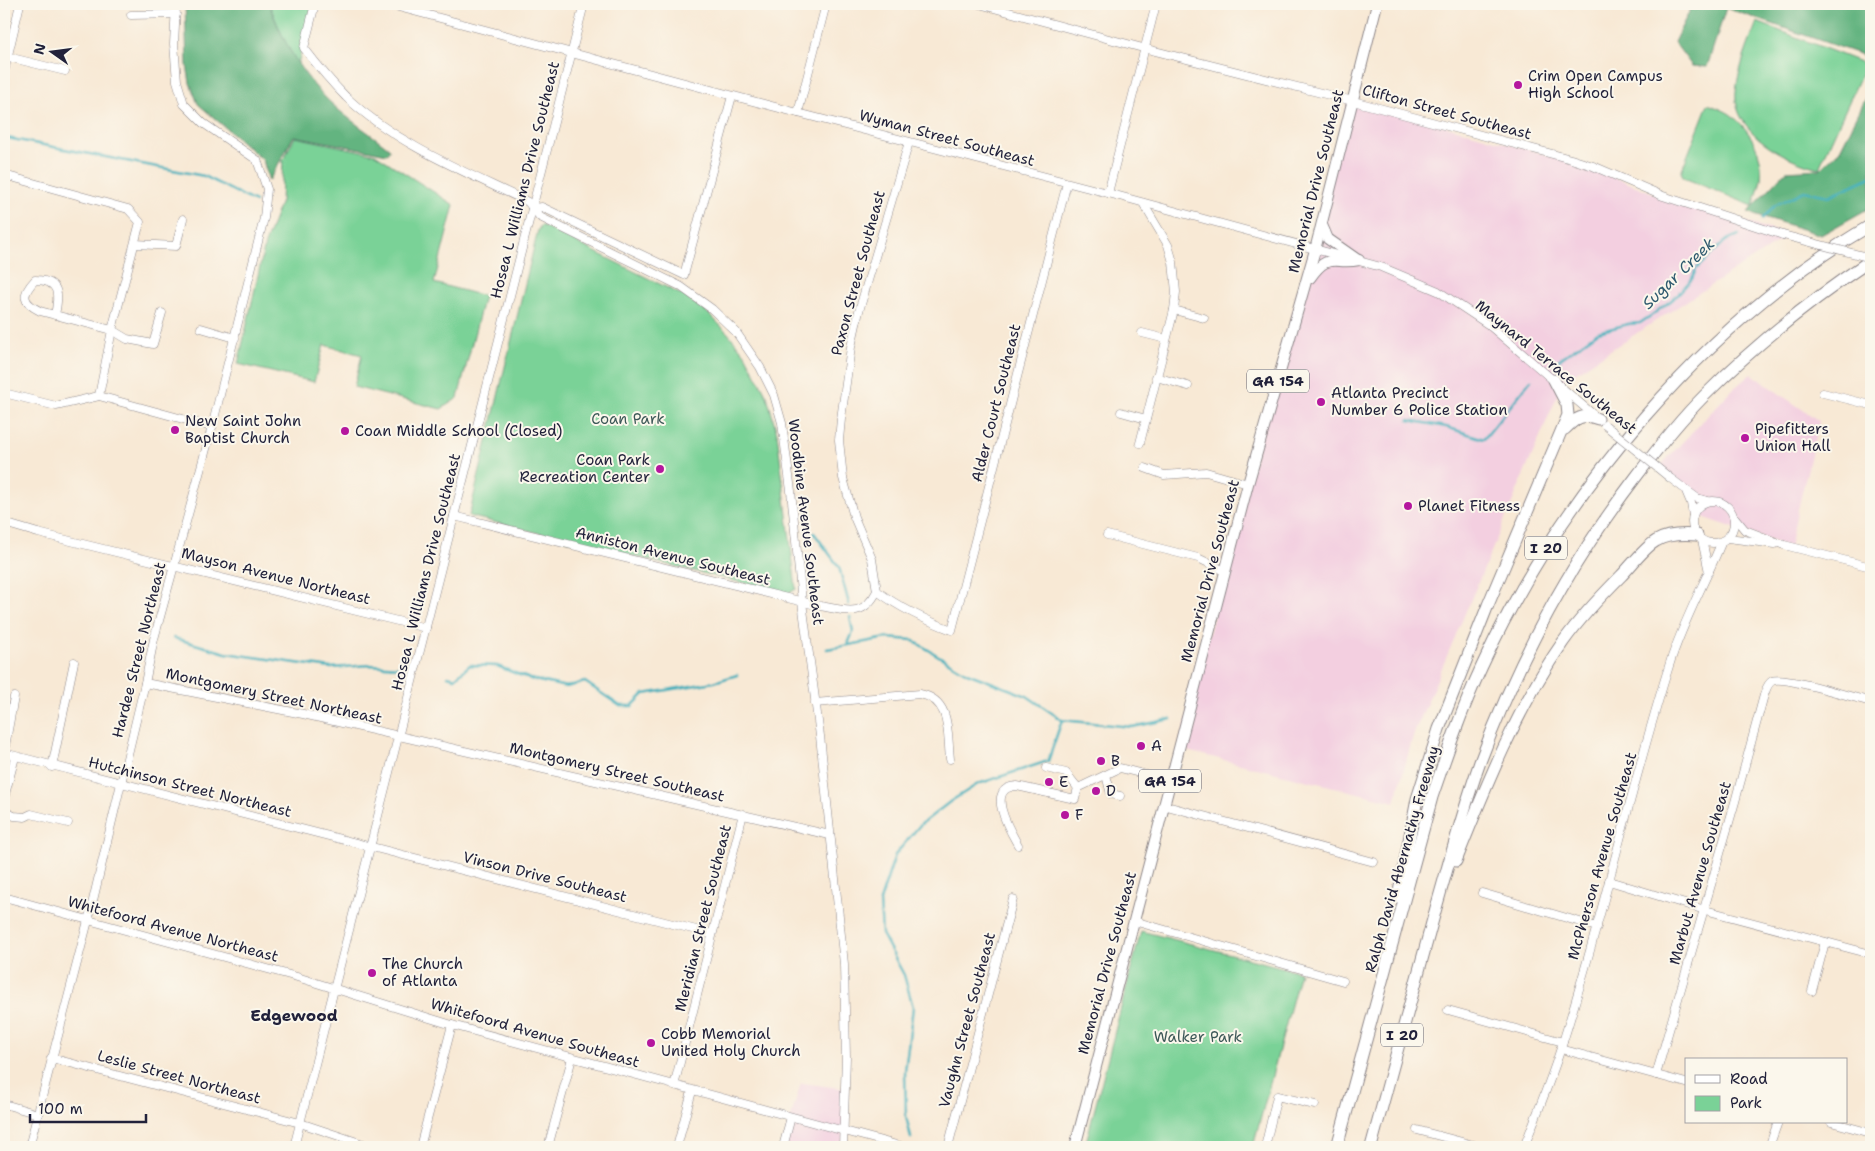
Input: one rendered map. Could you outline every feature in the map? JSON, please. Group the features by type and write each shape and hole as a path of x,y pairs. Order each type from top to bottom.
{"highway":[{"name":"Ralph David Abernathy Freeway","path":"1337,1147 1432,797 1450,745 1482,665 1536,564 1568,515 1600,474 1658,402 1696,361 1731,328 1793,277 1871,225"},
{"name":"I 20","path":"1372,1147 1432,923 1479,765 1513,682 1572,568 1613,507 1659,447 1703,397 1746,357 1804,308 1871,259"},
{"path":"1383,978 1414,814 1430,755 1457,682 1568,415 1568,404 1554,380"},
{"path":"1560,436 1570,423 1582,416 1589,416 1601,422"},
{"path":"1432,923 1497,763 1532,694 1563,642 1589,608 1656,540 1675,535 1699,538"}],"main road":[{"name":"Memorial Drive Southeast","path":"1075,1147 1248,484 1315,250 1377,4"},
{"path":"1321,224 1328,239 1359,260"},
{"path":"1304,287 1322,263 1338,259 1359,260"}],"street":[{"path":"4,72 20,4"},
{"path":"131,15 176,14 176,4"},
{"name":"Woodbine Avenue Southeast","path":"315,4 304,48 323,73 347,98 381,125 418,148 528,202 540,217 680,286 712,309 736,332 760,367 774,395 782,422 791,492 844,964 846,1057 844,1147"},
{"name":"Wyman Street Southeast","path":"387,4 732,96 1108,193 1315,250"},
{"name":"Hosea L Williams Drive Southeast","path":"294,1147 584,4"},
{"path":"798,113 826,4"},
{"name":"Clifton Street Southeast","path":"979,4 1352,100 1571,159 1593,166 1663,196 1783,235 1871,259"},
{"path":"1108,193 1156,4"},
{"name":"Hardee Street Northeast","path":"29,1147 88,920 154,639 212,427 264,218 267,188 257,160 203,123 184,104 177,81 174,44 176,14"},
{"path":"8,57 65,71"},
{"path":"532,209 542,207 684,275 732,96"},
{"name":"Paxon Street Southeast","path":"877,591 872,559 852,511 843,478 839,440 851,347 859,311 909,142"},
{"path":"4,175 128,210 140,222 112,330 99,396"},
{"name":"Alder Court Southeast","path":"877,591 895,604 928,622 952,630 1067,183"},
{"path":"1140,443 1174,310 1176,292 1173,262 1168,245 1143,203"},
{"path":"135,244 176,246 183,219"},
{"name":"Maynard Terrace Southeast","path":"1315,250 1359,260 1398,273 1438,291 1489,325 1601,422 1686,491 1708,501"},
{"path":"55,315 58,299 56,288 51,283 36,280 28,288 26,298 29,306 40,311 55,315 112,330 127,339 153,344 162,313"},
{"path":"1174,310 1204,318"},
{"path":"201,328 234,338"},
{"path":"1142,333 1166,339"},
{"path":"1156,377 1188,386"},
{"path":"4,393 56,406 99,396 212,427"},
{"path":"1823,393 1871,405"},
{"path":"1121,412 1146,419"},
{"path":"1146,468 1164,475 1206,472 1248,484"},
{"path":"1686,491 1692,503 1692,522 1699,538 1709,574"},
{"path":"1693,515 1702,504 1708,501 1722,502 1728,506 1734,518 1745,530 1784,545 1871,567"},
{"name":"Anniston Avenue Southeast","path":"454,516 802,602 854,610 864,608 869,604 877,591"},
{"path":"1725,540 1732,532 1734,518"},
{"name":"Mayson Avenue Northeast","path":"4,523 426,628"},
{"path":"1107,535 1198,558 1226,571"},
{"path":"1699,538 1715,543 1725,540 1784,545"},
{"name":"McPherson Avenue Southeast","path":"1524,1147 1562,1046 1610,881 1669,665 1690,613 1725,540"},
{"path":"52,767 74,662"},
{"name":"Marbut Avenue Southeast","path":"1656,1075 1769,683 1772,680 1788,680 1871,702"},
{"name":"Montgomery Street Northeast","path":"145,682 303,714 398,736"},
{"path":"815,704 920,694 927,695 939,702 943,710 950,759"},
{"path":"4,753 14,697"},
{"name":"Montgomery Street Southeast","path":"398,736 830,835"},
{"name":"Hutchinson Street Northeast","path":"4,753 52,767 370,846"},
{"path":"4,798 15,756"},
{"path":"1046,768 1066,773 1078,788"},
{"path":"1018,845 1007,826 1001,806 1001,798 1004,791 1010,787 1017,786 1074,799 1078,788 1120,768 1170,781"},
{"path":"1106,774 1111,794 1120,796"},
{"path":"1163,804 1374,862"},
{"path":"4,811 14,816 25,817 31,814 68,823"},
{"name":"Meridian Street Southeast","path":"674,1086 743,814"},
{"name":"Vinson Drive Southeast","path":"370,846 712,934"},
{"path":"1610,881 1705,910 1871,954"},
{"path":"1482,893 1597,927"},
{"name":"Whitefoord Avenue Northeast","path":"4,897 334,988"},
{"name":"Vaughn Street Southeast","path":"948,1147 1012,899"},
{"path":"1134,921 1343,981"},
{"path":"1812,990 1825,942"},
{"name":"Whitefoord Avenue Southeast","path":"334,988 452,1025 904,1147"},
{"path":"1448,1010 1685,1083"},
{"path":"420,1147 452,1025"},
{"name":"Leslie Street Northeast","path":"52,1058 300,1123 372,1147"},
{"path":"548,1147 572,1058"},
{"path":"677,1147 692,1091"},
{"path":"1265,1147 1277,1096 1315,1104"},
{"path":"4,1104 38,1114"},
{"path":"783,1147 791,1117"},
{"path":"1769,1147 1777,1124"},
{"path":"1838,1124 1871,1133"},
{"path":"1417,1130 1481,1147"}],"shaded area":[{"path":"1349,98 1589,167 1665,198 1789,235 1564,380 1413,736 1395,802 1179,749"},
{"path":"1751,374 1819,421 1789,547 1694,514 1703,505 1659,467 1733,389"},
{"path":"801,1083 848,1089 842,1147 782,1147"}],"green space":[{"path":"185,4 269,4 286,44 309,79 336,108 390,149 387,154 294,136 269,181 263,160 198,104 190,83 187,65"},
{"path":"269,4 313,4 298,64 289,52"},
{"path":"1693,4 1871,4 1871,207 1821,235 1748,212 1786,171 1820,169 1840,150 1868,94 1868,57 1726,8 1707,67 1692,66 1674,42"},
{"path":"1757,22 1863,63 1862,73 1819,168 1794,160 1767,145 1746,125 1739,114 1736,101 1737,82"},
{"path":"1708,104 1730,114 1737,120 1744,127 1758,151 1761,179 1753,206 1684,178 1681,172"},
{"path":"295,137 375,154 454,205 434,283 484,296 458,398 441,409 354,387 362,355 324,345 314,382 238,364 265,244 281,201 283,160"},
{"name":"Coan Park","path":"541,225 684,296 708,313 745,354 767,396 777,433 796,589 788,594 469,516 538,230"},
{"name":"Walker Park","path":"1141,931 1300,972 1253,1147 1085,1146"}],"waterway":[{"path":"7,138 204,176 255,202"},
{"name":"Sugar Creek","path":"1762,219 1774,206 1804,191 1829,196 1871,177"},
{"name":"Sugar Creek","path":"1553,364 1598,332 1628,324 1640,323 1652,315 1673,299 1692,279 1696,269 1725,241 1739,235"},
{"name":"Sugar Creek","path":"1409,420 1446,427 1484,439 1531,380"},
{"path":"814,533 839,567 849,604"},
{"path":"848,644 853,632 850,617"},
{"path":"174,638 226,653 331,668 370,665 401,667"},
{"path":"827,649 887,638 912,640 967,673 1027,696 1062,720 1132,727 1171,719"},
{"path":"448,676 455,678 470,665 497,666 530,679 566,687 585,682 620,706 632,706 644,694 714,682 737,675"},
{"name":"Sugar Creek","path":"911,1138 906,1116 905,1071 913,1007 904,975 882,934 880,901 895,855 920,825 951,801 978,784 1048,761 1062,720"}],"place":[{"name":"Crim Open Campus High School","path":"1518,85"},
{"name":"Atlanta Precinct Number 6 Police Station","path":"1321,402"},
{"name":"New Saint John Baptist Church","path":"175,430"},
{"name":"Coan Middle School (Closed)","path":"345,431"},
{"name":"Pipefitters Union Hall","path":"1745,438"},
{"name":"Coan Park Recreation Center","path":"660,469"},
{"name":"Planet Fitness","path":"1408,506"},
{"name":"A","path":"1141,746"},
{"name":"B","path":"1101,761"},
{"name":"E","path":"1049,782"},
{"name":"D","path":"1096,791"},
{"name":"F","path":"1065,815"},
{"name":"The Church of Atlanta","path":"372,973"},
{"name":"Cobb Memorial United Holy Church","path":"651,1043"}],"district":[{"name":"Edgewood","path":"294,1015"}]}
